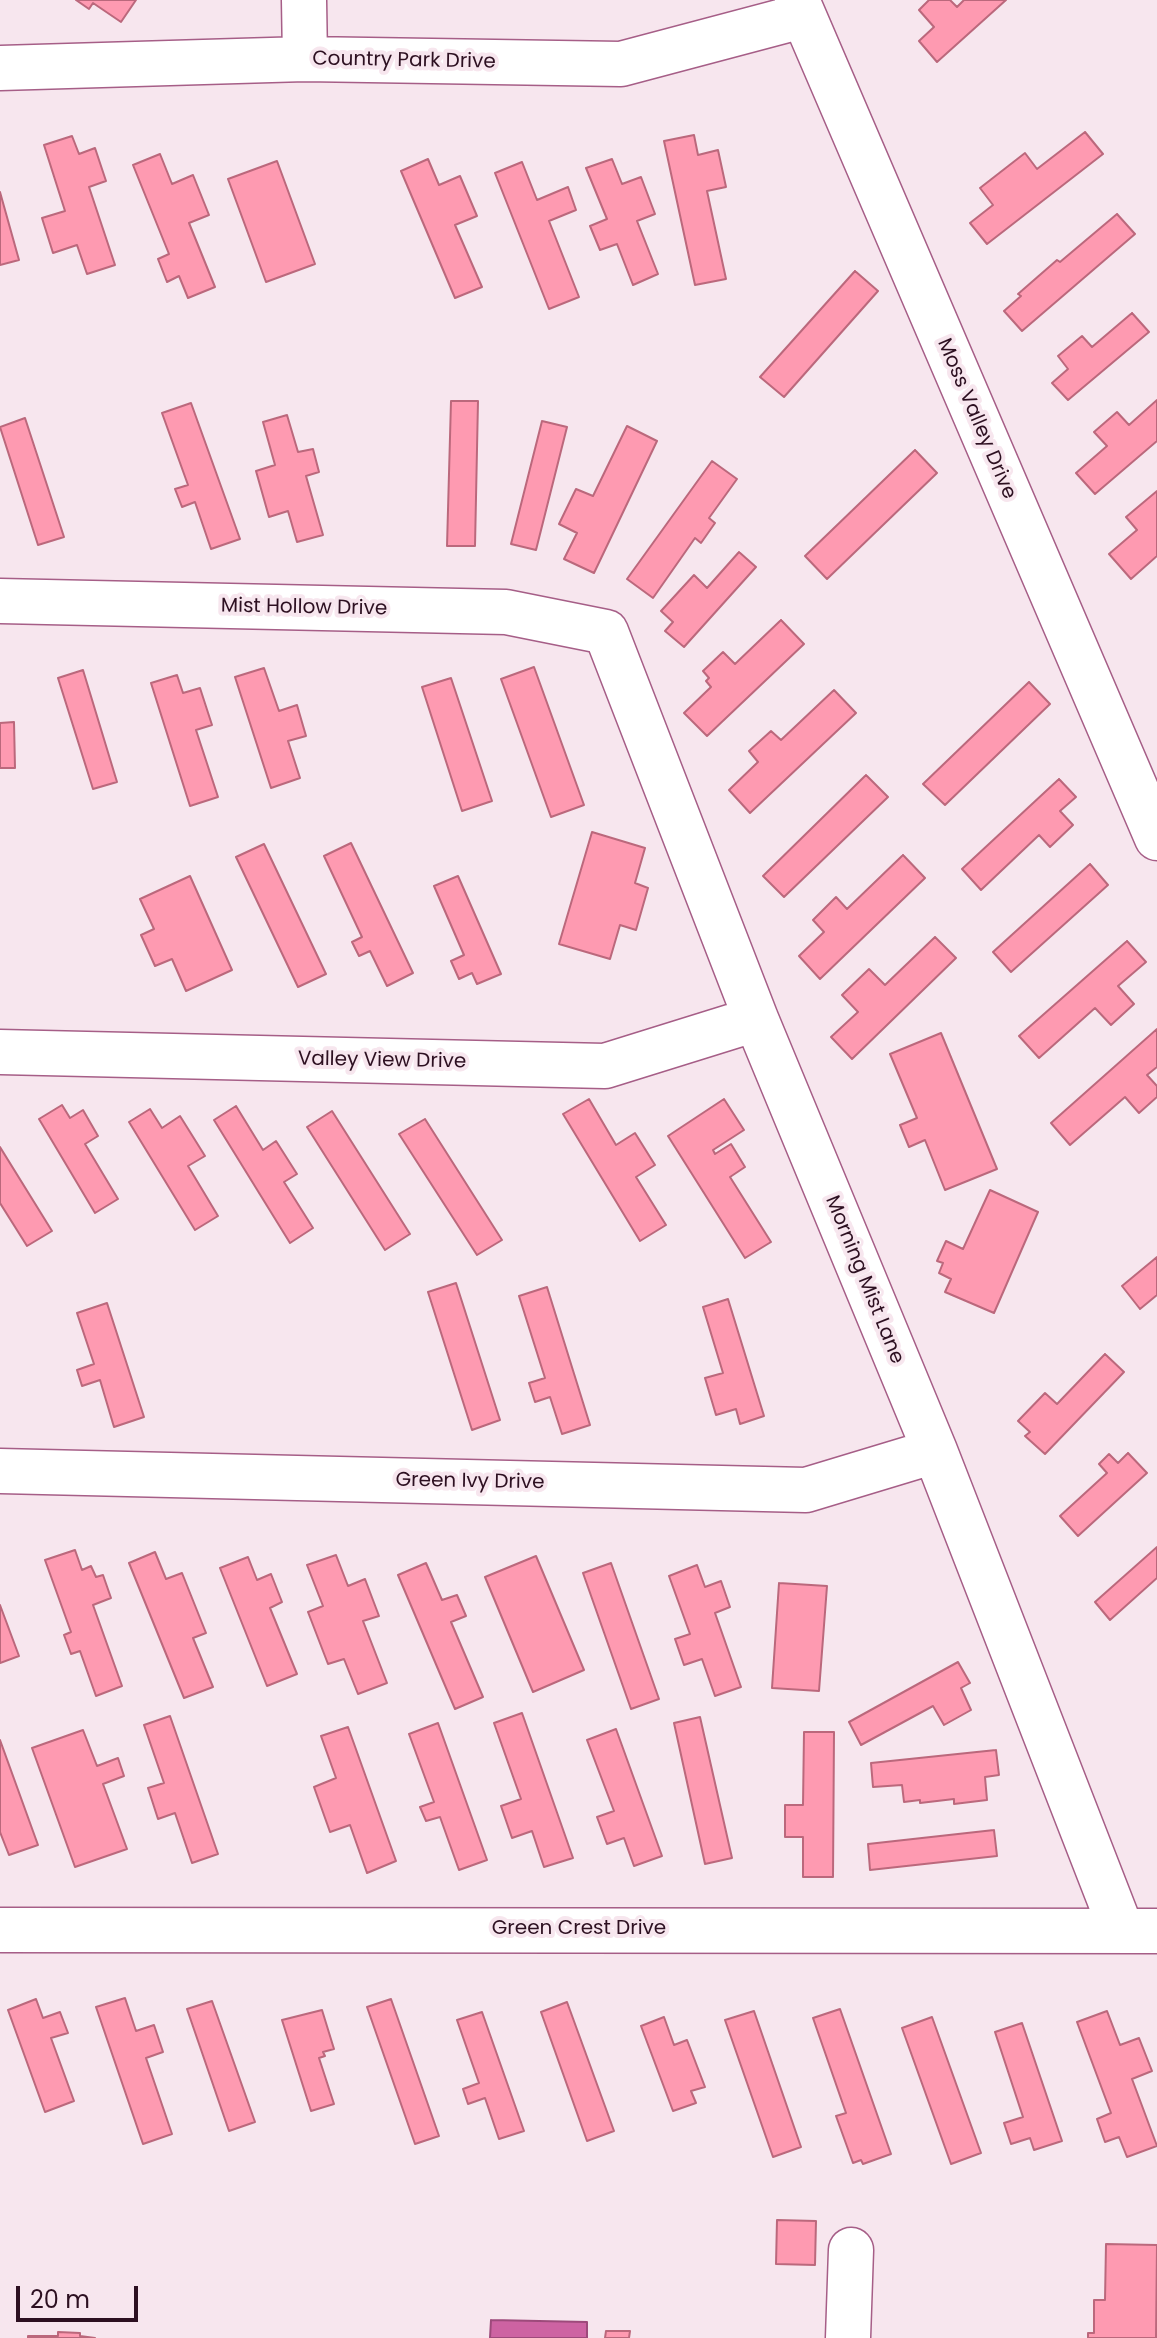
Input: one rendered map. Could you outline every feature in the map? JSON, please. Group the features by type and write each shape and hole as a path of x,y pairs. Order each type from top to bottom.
{"street":[{"path":"304,0 305,59"},
{"name":"Country Park Drive","path":"0,68 305,59 621,64 799,8"},
{"name":"Moss Valley Drive","path":"799,8 1157,838"},
{"name":"Mist Hollow Drive","path":"0,601 506,612 606,632"},
{"name":"Morning Mist Lane","path":"606,632 756,1019 935,1451 1139,1930"},
{"name":"Valley View Drive","path":"0,1052 605,1066 756,1019"},
{"name":"Green Ivy Drive","path":"0,1471 806,1490 935,1451"},
{"name":"Green Crest Drive","path":"0,1930 1139,1930"},
{"path":"848,2338 851,2250"}],"shaded area":[{"path":"491,2320 587,2322 587,2338 490,2338"}],"building":[{"path":"76,0 136,0 121,22 93,3 89,9"},
{"path":"929,0 950,0 957,7 964,0 1006,0 937,62 919,41 934,27 919,10"},
{"path":"1085,132 1103,154 987,244 970,223 993,205 980,188 1025,153 1037,169"},
{"path":"694,135 698,155 718,150 726,187 707,191 726,279 695,285 664,141"},
{"path":"72,136 79,154 95,148 106,181 89,187 115,265 87,274 77,245 53,253 42,218 65,211 44,145"},
{"path":"160,154 172,184 193,175 209,215 189,223 215,287 188,298 179,276 167,282 158,259 169,254 133,165"},
{"path":"428,159 439,185 460,176 477,216 455,225 482,287 455,298 401,171"},
{"path":"612,159 622,184 641,177 655,214 637,221 658,274 633,285 617,244 600,250 590,226 607,219 586,168"},
{"path":"277,161 315,264 266,282 228,179"},
{"path":"522,162 537,200 568,187 576,210 549,221 579,297 549,309 495,173"},
{"path":"0,192 19,260 0,265"},
{"path":"1117,214 1135,234 1022,331 1004,311 1021,296 1018,294 1057,260 1060,262"},
{"path":"855,271 878,291 784,397 760,377"},
{"path":"1132,313 1149,332 1068,400 1052,383 1068,369 1058,356 1082,336 1092,347"},
{"path":"1157,400 1157,441 1095,494 1076,473 1107,446 1094,432 1117,412 1129,425"},
{"path":"451,401 478,401 475,546 447,546"},
{"path":"191,403 240,539 211,549 195,502 182,507 175,489 188,485 162,413"},
{"path":"287,415 298,452 313,449 319,472 306,476 323,535 297,542 288,511 269,517 256,471 275,465 263,422"},
{"path":"25,418 64,537 38,545 0,427"},
{"path":"542,421 567,427 536,550 511,544"},
{"path":"627,426 657,441 594,573 564,559 577,533 559,524 576,489 593,496"},
{"path":"915,450 937,473 827,579 805,556"},
{"path":"712,461 737,479 709,518 715,523 701,543 695,538 653,598 627,579"},
{"path":"1157,491 1157,556 1131,579 1109,554 1137,530 1126,517"},
{"path":"739,552 756,567 684,647 665,631 673,622 661,611 694,575 707,588"},
{"path":"781,620 804,644 707,736 684,713 711,687 703,671 723,652 735,664"},
{"path":"534,667 584,805 551,817 501,679"},
{"path":"264,668 279,711 297,705 306,736 288,741 300,778 271,788 235,677"},
{"path":"83,670 117,782 93,789 58,678"},
{"path":"177,675 183,693 200,688 212,725 196,730 218,797 190,806 151,683"},
{"path":"451,678 492,801 462,811 422,687"},
{"path":"1029,682 1050,704 945,805 923,784"},
{"path":"834,690 856,713 750,813 729,790 758,762 749,751 771,731 781,740"},
{"path":"14,722 15,768 0,768 0,723"},
{"path":"866,775 888,797 784,897 763,876"},
{"path":"1059,779 1076,797 1060,811 1073,825 1050,847 1039,835 981,890 962,869"},
{"path":"592,832 645,848 635,883 648,888 636,930 620,925 610,959 559,944"},
{"path":"351,843 413,973 387,986 370,951 359,956 352,942 362,937 324,856"},
{"path":"264,844 326,974 298,987 236,857"},
{"path":"903,855 925,878 820,979 799,956 824,932 813,920 836,897 847,909"},
{"path":"1090,864 1108,885 1011,972 993,952"},
{"path":"190,876 232,970 186,991 172,959 155,966 141,935 154,929 140,899"},
{"path":"458,876 501,974 477,984 472,973 459,979 451,961 464,955 434,886"},
{"path":"935,937 956,958 852,1059 831,1037 858,1012 842,995 869,969 885,985"},
{"path":"1127,941 1146,962 1118,986 1134,1004 1111,1025 1095,1008 1039,1058 1019,1036"},
{"path":"1157,1029 1157,1067 1147,1075 1157,1086 1157,1097 1139,1113 1125,1097 1070,1145 1051,1123"},
{"path":"941,1033 997,1169 945,1190 925,1140 909,1147 900,1125 917,1118 890,1054"},
{"path":"589,1099 616,1145 635,1133 655,1165 636,1177 666,1225 640,1241 563,1114"},
{"path":"724,1099 744,1130 713,1150 715,1154 731,1144 745,1167 730,1177 771,1242 745,1258 668,1136"},
{"path":"62,1105 70,1118 83,1110 98,1136 85,1144 118,1199 95,1213 39,1119"},
{"path":"236,1106 263,1150 276,1141 297,1174 284,1182 313,1228 290,1243 214,1120"},
{"path":"150,1109 162,1128 180,1116 205,1156 188,1166 218,1216 195,1230 129,1122"},
{"path":"332,1111 410,1234 385,1250 307,1127"},
{"path":"425,1119 502,1240 477,1255 399,1134"},
{"path":"0,1147 52,1231 27,1246 0,1203"},
{"path":"990,1190 1038,1212 994,1313 945,1292 951,1279 939,1273 943,1263 937,1261 946,1241 963,1249"},
{"path":"1157,1257 1157,1295 1140,1309 1122,1286"},
{"path":"456,1283 500,1420 472,1430 428,1292"},
{"path":"547,1287 590,1425 562,1434 550,1397 535,1402 529,1383 545,1378 519,1296"},
{"path":"728,1299 764,1416 740,1424 736,1409 716,1415 705,1378 723,1373 703,1307"},
{"path":"107,1303 144,1417 114,1427 100,1380 82,1386 77,1370 94,1364 77,1313"},
{"path":"1105,1354 1124,1372 1045,1454 1025,1436 1030,1432 1018,1421 1045,1393 1057,1404"},
{"path":"1128,1453 1147,1473 1078,1536 1060,1516 1107,1473 1099,1464 1109,1454 1118,1463"},
{"path":"1157,1547 1157,1578 1110,1620 1095,1602"},
{"path":"75,1550 82,1570 91,1566 96,1577 103,1575 111,1598 93,1605 122,1686 96,1696 80,1651 71,1654 64,1635 71,1632 45,1560"},
{"path":"155,1552 166,1579 182,1573 206,1633 193,1638 213,1687 184,1698 129,1563"},
{"path":"336,1555 348,1586 365,1579 379,1616 363,1621 387,1683 358,1694 344,1659 328,1664 308,1612 323,1606 307,1565"},
{"path":"536,1556 584,1670 533,1692 485,1577"},
{"path":"248,1557 257,1580 271,1574 282,1602 270,1608 297,1674 267,1686 220,1568"},
{"path":"426,1563 442,1600 457,1595 466,1616 451,1622 483,1697 455,1709 398,1575"},
{"path":"611,1563 659,1699 631,1709 583,1573"},
{"path":"697,1565 705,1587 721,1581 730,1607 715,1613 741,1687 715,1696 702,1659 684,1665 675,1639 690,1634 669,1576"},
{"path":"779,1583 827,1586 819,1691 772,1688"},
{"path":"0,1605 19,1656 0,1663"},
{"path":"958,1662 970,1683 961,1688 971,1710 944,1725 933,1706 861,1745 849,1722"},
{"path":"522,1713 573,1858 544,1867 532,1831 512,1838 501,1806 521,1799 494,1723"},
{"path":"170,1716 218,1854 192,1863 175,1813 158,1819 148,1788 164,1783 144,1725"},
{"path":"700,1717 732,1858 705,1864 674,1723"},
{"path":"438,1723 487,1860 459,1870 440,1817 426,1821 420,1807 434,1802 409,1734"},
{"path":"348,1727 396,1861 367,1873 350,1825 330,1832 314,1787 336,1778 321,1736"},
{"path":"616,1729 662,1856 634,1866 624,1838 607,1844 597,1817 614,1811 587,1740"},
{"path":"83,1730 97,1766 118,1758 124,1776 103,1784 127,1849 75,1867 32,1748"},
{"path":"804,1732 834,1732 833,1877 803,1877 803,1837 785,1837 785,1805 803,1805"},
{"path":"0,1740 38,1845 9,1855 0,1832"},
{"path":"996,1750 999,1775 985,1777 987,1800 954,1804 954,1799 904,1802 902,1785 873,1787 871,1763"},
{"path":"994,1830 997,1856 870,1870 868,1844"},
{"path":"125,1998 136,2031 154,2025 163,2052 146,2058 172,2134 143,2144 96,2007"},
{"path":"36,1999 43,2018 60,2012 68,2033 51,2038 74,2101 45,2112 8,2010"},
{"path":"391,1999 439,2136 415,2144 367,2007"},
{"path":"212,2001 255,2122 229,2131 187,2009"},
{"path":"567,2002 614,2131 587,2141 541,2012"},
{"path":"840,2009 891,2154 863,2164 861,2160 853,2163 836,2116 846,2113 813,2018"},
{"path":"322,2010 334,2049 323,2052 325,2056 319,2058 334,2104 311,2111 282,2020"},
{"path":"754,2011 801,2147 773,2157 725,2020"},
{"path":"1107,2011 1120,2045 1139,2038 1152,2071 1132,2079 1157,2146 1127,2157 1119,2137 1105,2142 1097,2119 1111,2113 1077,2022"},
{"path":"482,2012 524,2131 499,2139 485,2098 468,2104 463,2089 479,2083 457,2020"},
{"path":"664,2017 674,2045 687,2040 705,2087 691,2091 696,2103 673,2111 641,2026"},
{"path":"932,2017 981,2153 951,2164 902,2028"},
{"path":"1022,2023 1062,2141 1034,2150 1030,2138 1011,2144 1004,2123 1023,2117 995,2032"},
{"path":"777,2220 816,2221 815,2265 776,2264"},
{"path":"1106,2244 1157,2245 1156,2338 1088,2338 1088,2333 1094,2333 1094,2300 1105,2300"},
{"path":"606,2331 630,2331 629,2338 605,2338"},
{"path":"58,2332 80,2333 80,2336 95,2338 28,2338 58,2336"}]}
